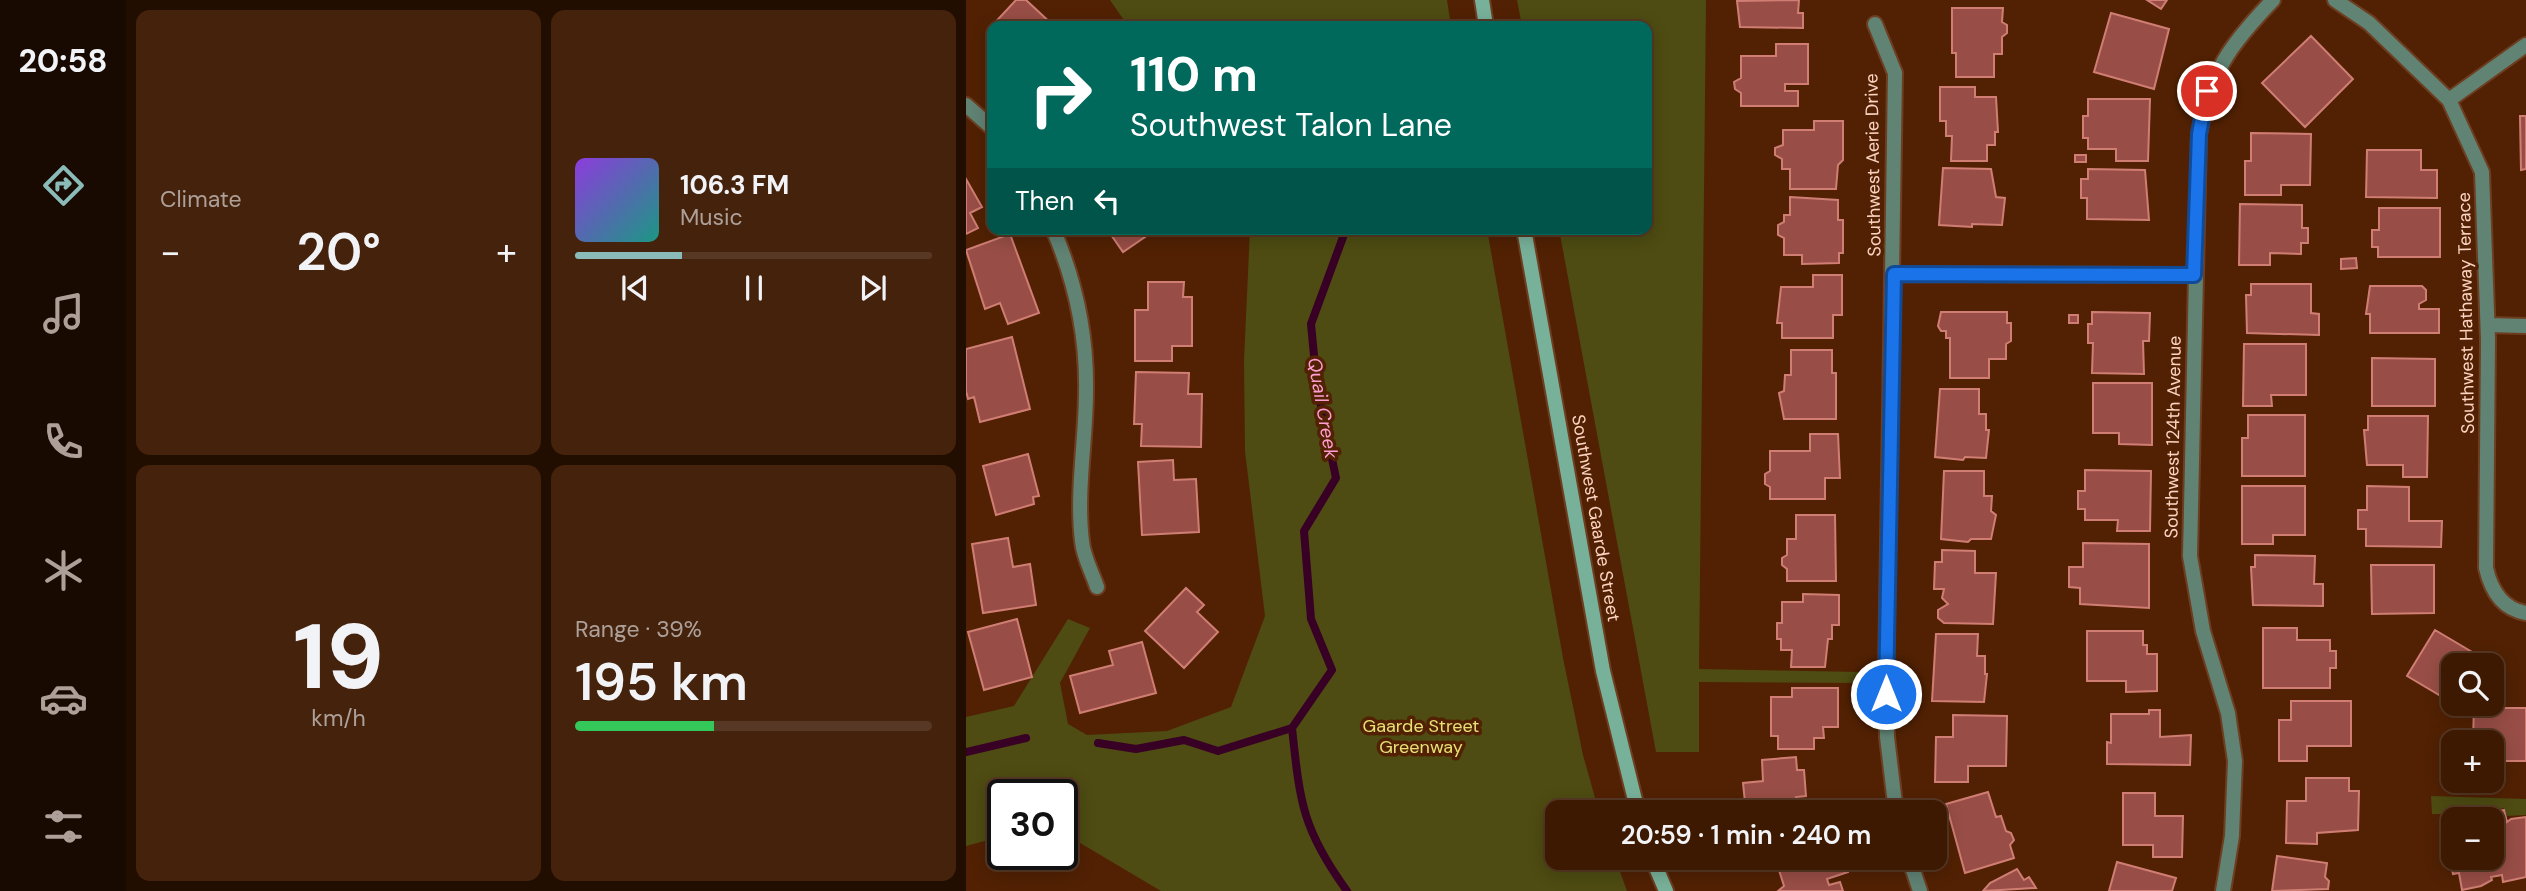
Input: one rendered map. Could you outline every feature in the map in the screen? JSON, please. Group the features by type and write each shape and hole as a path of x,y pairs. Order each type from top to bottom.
{"main road":[{"path":"1482,0 1485,21"},
{"name":"Southwest Gaarde Street","path":"1525,235 1603,671 1634,800"},
{"path":"1657,870 1666,891"}],"street":[{"name":"Southwest 124th Avenue","path":"2223,891 2233,829 2235,761 2228,713 2203,631 2190,556 2199,134 2207,91 2241,33 2273,0"},
{"name":"Southwest Hathaway Terrace","path":"2336,0 2369,23 2449,100 2482,172 2488,325 2486,568 2490,585 2498,596 2508,607 2526,613"},
{"name":"Southwest Aerie Drive","path":"1875,24 1895,73 1886,689 1890,778 1894,800"},
{"path":"2449,100 2526,45"},
{"path":"966,106 987,124"},
{"path":"1055,235 1072,283 1083,332 1087,388 1080,503 1082,544 1097,587"},
{"path":"1894,274 2194,275"},
{"path":"2488,325 2526,326"},
{"path":"1913,870 1920,891"}],"green space":[{"path":"1110,0 1447,0 1450,21 1125,21"},
{"path":"1517,0 1706,0 1699,669 1862,672 1862,683 1699,682 1699,752 1656,752 1560,235 1652,235 1652,21 1521,21"},
{"name":"Gaarde Street Greenway","path":"1250,235 1488,235 1563,658 1583,755 1596,800 1545,800 1545,870 1619,870 1627,891 1161,891 1078,842 1078,779 987,779 987,840 966,846 966,717 1014,706 1068,619 1090,628 1060,683 1068,724 1087,735 1167,731 1231,707 1265,616 1245,451 1244,361"},
{"path":"2431,796 2526,799 2526,815 2507,816 2504,807 2441,807 2441,814 2432,814"}],"building":[{"path":"1016,0 1026,0 1049,21 996,21"},
{"path":"1799,0 1798,13 1803,13 1803,28 1740,27 1737,1"},
{"path":"2147,0 2167,0 2161,9"},
{"path":"1952,8 2003,8 2002,22 2007,25 2007,33 2002,37 2002,54 1994,54 1994,77 1956,77 1956,53 1952,53"},
{"path":"2111,13 2169,29 2154,89 2094,72"},
{"path":"2311,36 2353,79 2305,127 2262,83"},
{"path":"1776,44 1808,44 1808,84 1785,84 1785,91 1798,91 1798,106 1741,106 1741,93 1735,89 1734,82 1741,78 1741,56 1776,56"},
{"path":"1940,87 1975,87 1975,97 1996,97 1998,132 1995,132 1995,145 1987,145 1987,161 1951,161 1952,136 1946,136 1946,121 1940,121"},
{"path":"2088,99 2150,99 2148,161 2116,161 2116,149 2088,149 2088,138 2083,138 2083,116 2088,116"},
{"path":"2520,116 2526,116 2526,169 2521,170"},
{"path":"1814,121 1843,121 1843,160 1838,165 1836,189 1790,189 1790,169 1782,169 1782,159 1775,155 1775,148 1783,145 1783,130 1814,130"},
{"path":"2251,133 2311,134 2310,185 2281,185 2281,195 2245,195 2245,161 2251,161"},
{"path":"2367,150 2421,150 2421,170 2437,170 2437,198 2366,197"},
{"path":"2075,155 2086,155 2086,162 2075,162"},
{"path":"1943,168 1991,169 1996,197 2005,198 2002,225 1939,225"},
{"path":"2088,169 2145,170 2149,220 2087,219 2087,198 2081,198 2081,179 2088,179"},
{"path":"966,179 982,207 970,213 978,228 966,234"},
{"path":"1790,197 1838,200 1838,220 1843,220 1843,253 1839,253 1839,263 1802,264 1802,255 1784,255 1784,238 1778,235 1778,225 1784,222 1784,215 1790,215"},
{"path":"2240,204 2302,205 2302,228 2308,228 2308,243 2301,243 2301,254 2270,253 2270,265 2239,265"},
{"path":"2379,208 2440,208 2440,257 2378,257 2378,247 2372,247 2372,230 2379,230"},
{"path":"1010,235 1039,313 1008,324 1000,303 985,309 966,250"},
{"path":"1111,235 1144,235 1145,237 1123,252"},
{"path":"2356,258 2357,268 2341,269 2341,259"},
{"path":"1813,275 1842,275 1842,315 1833,315 1833,338 1782,338 1782,323 1777,323 1781,287 1813,287"},
{"path":"1148,282 1184,282 1183,297 1192,297 1192,346 1172,346 1172,361 1135,361 1135,310 1148,310"},
{"path":"2251,284 2311,284 2311,313 2319,314 2319,335 2247,333 2246,295 2251,295"},
{"path":"2370,286 2422,286 2426,290 2426,300 2419,304 2419,309 2439,309 2439,333 2370,333 2370,314 2366,314"},
{"path":"1941,312 2007,312 2007,323 2011,323 2011,341 2006,344 2006,359 1989,359 1989,378 1950,378 1950,338 1946,338 1946,331 1941,331 1938,326"},
{"path":"2092,312 2150,313 2149,341 2143,341 2144,374 2092,373 2093,343 2088,343 2088,324 2092,324"},
{"path":"2069,315 2078,315 2078,323 2069,323"},
{"path":"1012,337 1030,409 980,422 974,397 968,399 966,391 966,349"},
{"path":"2244,344 2306,344 2306,395 2271,395 2272,406 2243,406"},
{"path":"1791,350 1832,350 1832,373 1836,373 1836,419 1784,419 1779,393 1784,391 1785,375 1791,375"},
{"path":"2372,358 2435,359 2435,406 2372,406"},
{"path":"1136,372 1189,373 1188,394 1202,394 1201,447 1141,446 1142,424 1134,424"},
{"path":"2093,383 2152,383 2152,445 2119,444 2119,433 2093,433"},
{"path":"1940,389 1979,389 1979,414 1986,414 1986,430 1989,430 1986,458 1965,457 1963,460 1935,457"},
{"path":"2248,415 2305,415 2305,476 2242,476 2242,438 2248,438"},
{"path":"2368,416 2428,416 2427,477 2403,477 2403,465 2367,465 2364,430 2368,430"},
{"path":"1810,434 1838,434 1840,478 1825,478 1825,499 1770,499 1770,487 1765,484 1765,474 1770,471 1770,451 1810,451"},
{"path":"1028,454 1039,496 1033,497 1034,504 996,515 983,466"},
{"path":"1173,460 1174,480 1196,479 1199,532 1142,535 1138,462"},
{"path":"2085,470 2151,471 2150,531 2117,531 2118,520 2085,520 2085,509 2078,509 2078,491 2085,491"},
{"path":"1944,471 1984,471 1984,496 1992,496 1991,511 1996,515 1991,539 1971,539 1968,542 1941,539"},
{"path":"2242,486 2305,486 2305,535 2273,535 2273,544 2242,544"},
{"path":"2367,486 2409,487 2409,521 2442,521 2441,547 2366,546 2366,529 2358,529 2358,510 2367,510"},
{"path":"1796,515 1835,515 1836,581 1787,581 1787,569 1782,565 1782,558 1787,555 1787,539 1796,539"},
{"path":"1008,538 1013,567 1030,564 1036,605 983,613 972,544"},
{"path":"2083,543 2149,544 2149,608 2080,604 2080,588 2069,587 2069,567 2083,567"},
{"path":"1942,550 1975,551 1975,573 1996,573 1993,624 1944,623 1938,618 1938,610 1948,604 1942,598 1944,589 1934,589 1935,562 1942,562"},
{"path":"2255,555 2315,556 2314,584 2323,584 2323,606 2253,605 2251,567 2255,567"},
{"path":"2371,565 2434,565 2434,613 2372,614"},
{"path":"1186,588 1204,605 1197,612 1218,632 1184,668 1145,631"},
{"path":"1803,594 1839,595 1839,625 1832,625 1832,639 1828,639 1825,667 1791,667 1792,650 1781,650 1781,639 1777,639 1777,623 1782,623 1782,602 1803,602"},
{"path":"1017,619 1032,677 984,690 968,632"},
{"path":"2263,628 2297,628 2297,640 2330,640 2330,651 2336,651 2336,668 2330,668 2330,688 2263,688"},
{"path":"2435,630 2474,653 2441,653 2441,696 2407,676"},
{"path":"2087,631 2143,631 2143,645 2147,645 2147,654 2157,654 2157,691 2126,692 2126,681 2087,681"},
{"path":"1936,634 1978,634 1977,656 1985,656 1987,674 1984,702 1932,701"},
{"path":"1142,642 1156,693 1080,713 1070,676 1113,665 1109,651"},
{"path":"1792,688 1838,688 1838,727 1823,727 1824,738 1814,738 1814,749 1778,749 1778,736 1771,736 1771,697 1792,697"},
{"path":"2291,701 2351,701 2351,746 2307,746 2307,761 2279,761 2279,720 2291,720"},
{"path":"2504,708 2526,708 2526,761 2505,761 2504,765 2504,730 2473,730 2474,716 2504,716"},
{"path":"2149,710 2160,710 2160,737 2191,735 2190,765 2107,764 2107,742 2111,743 2111,714 2149,714"},
{"path":"1953,715 2007,716 2006,766 1968,766 1968,782 1935,782 1936,737 1953,737"},
{"path":"1796,757 1797,770 1804,770 1806,796 1796,797 1797,800 1745,800 1743,783 1763,781 1762,760"},
{"path":"2306,778 2349,778 2349,791 2359,791 2358,830 2317,833 2317,844 2286,843 2287,801 2306,801"},
{"path":"1988,792 1996,817 2001,816 2006,831 2011,833 2014,840 2010,845 2014,858 1965,873 1947,804"},
{"path":"2123,793 2155,793 2155,816 2183,816 2182,857 2153,857 2153,845 2123,845"},
{"path":"2504,810 2507,822 2526,817 2526,877 2503,882 2502,875 2491,877 2492,880 2481,886 2462,890 2459,873 2453,874 2452,870 2504,870"},
{"path":"2277,856 2327,863 2325,877 2329,881 2328,889 2272,891"},
{"path":"2117,862 2176,878 2172,891 2109,891"},
{"path":"2017,869 2024,880 2029,877 2036,888 1983,891 1990,883"},
{"path":"1779,870 1848,872 1827,879 1829,885 1840,882 1843,891 1778,891 1784,886"}],"waterway":[{"name":"Quail Creek","path":"1344,235 1311,324 1317,387 1336,478 1304,531 1311,619 1332,670 1292,728 1301,796 1312,832 1347,891"},
{"path":"1098,743 1136,749 1184,740 1218,751 1292,728"},
{"path":"966,752 1026,738"}],"route":[{"path":"1886,694 1894,274 2194,275 2199,134 2207,91"}]}
